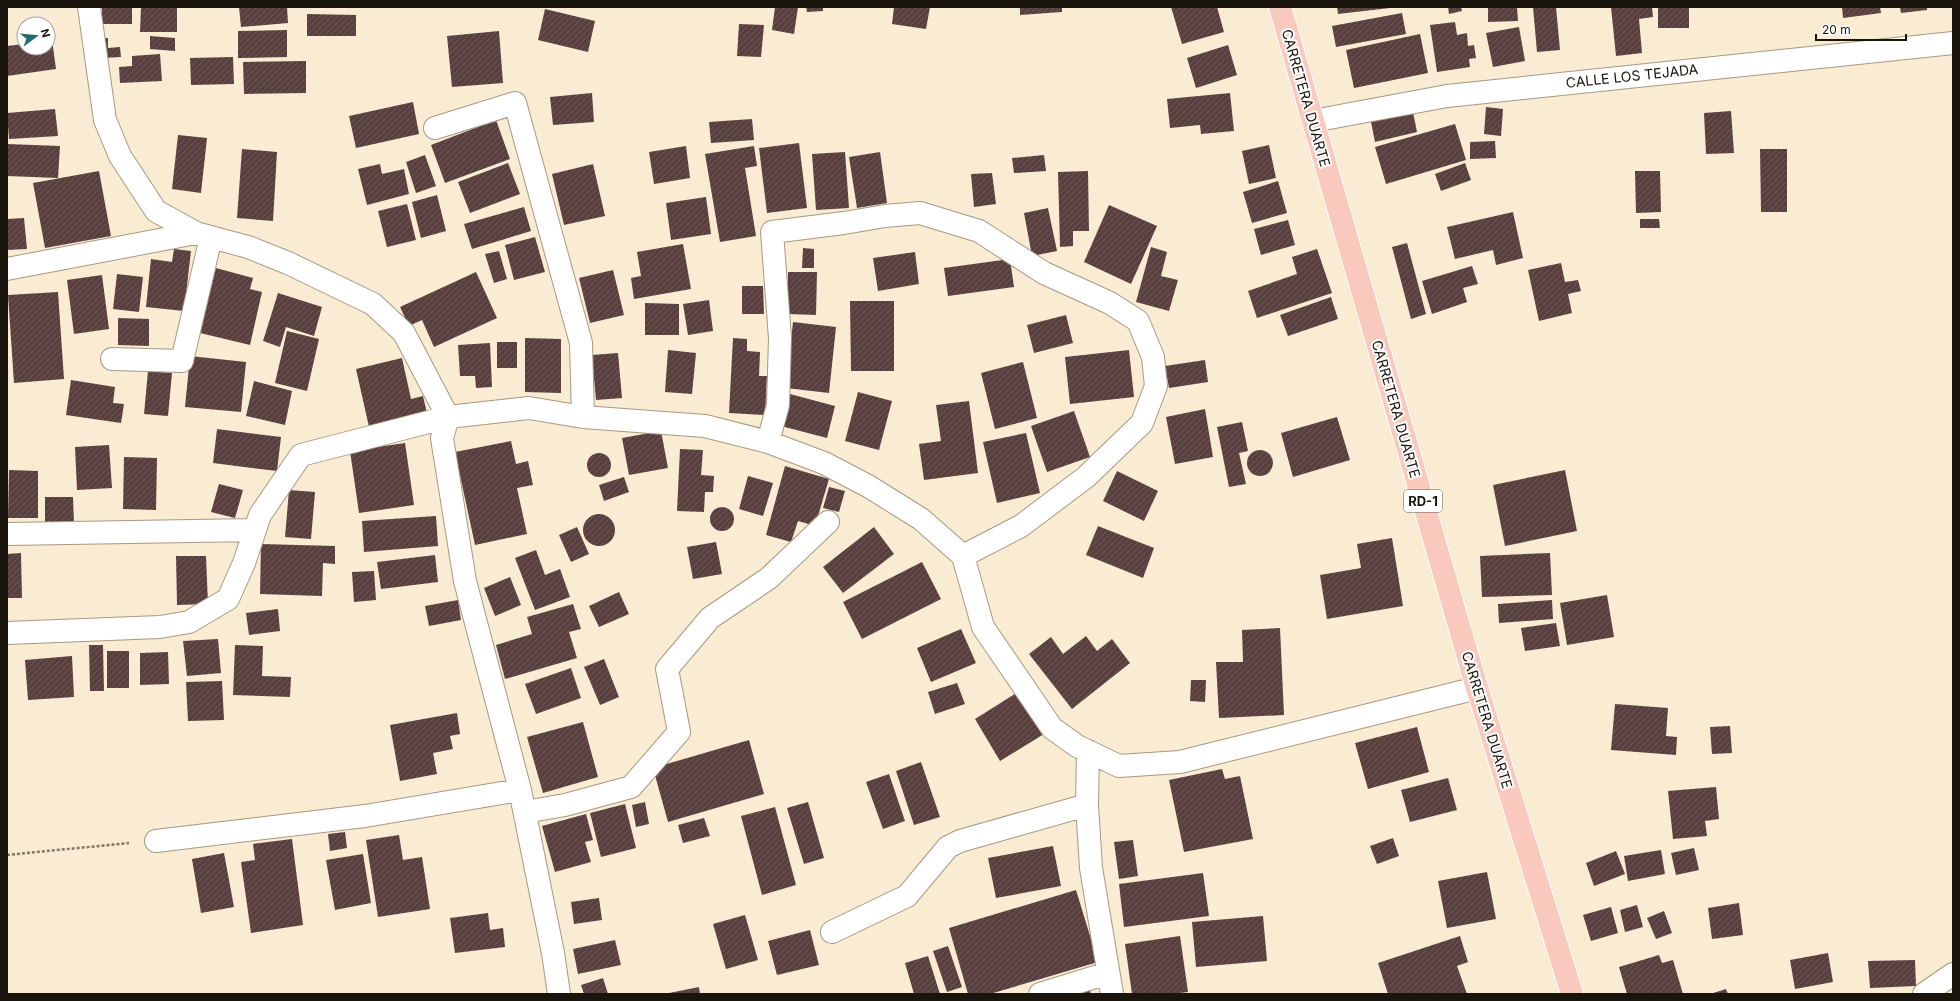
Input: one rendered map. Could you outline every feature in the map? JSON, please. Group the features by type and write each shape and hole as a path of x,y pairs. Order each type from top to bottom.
{"main road":[{"name":"CARRETERA DUARTE","path":"1280,7 1477,688 1572,994"}],"street":[{"path":"89,7 105,120 120,156 156,210 203,235 248,247 288,263 373,304 404,333 448,417 442,438 465,581 520,790 553,953 559,994"},
{"name":"CALLE LOS TEJADA","path":"1313,121 1447,96 1953,43"},
{"path":"435,128 514,103 581,343 583,417"},
{"path":"768,442 778,405 780,338 772,232 886,216 920,213 979,231 1044,273 1110,303 1138,321 1152,357 1156,386 1142,423 1086,477 1021,526 963,556"},
{"path":"7,269 203,235"},
{"path":"112,359 182,361 203,235"},
{"path":"7,633 160,627 189,622 228,599 244,562 260,515 301,455 448,417 529,408 583,417 705,426 768,442 824,463 868,486 921,519 963,556 983,627 1052,728 1077,746 1119,766 1180,762 1477,688"},
{"path":"525,812 565,805 631,787 679,732 666,669 710,618 769,578 828,522"},
{"path":"7,534 255,530"},
{"path":"1088,751 1087,805 1091,868 1112,994"},
{"path":"156,841 365,816 520,790"},
{"path":"832,932 907,896 948,847 960,841 1087,805"},
{"path":"1040,994 1108,972"},
{"path":"1924,994 1953,974"}],"path":[{"path":"7,854 156,841"}],"building":[{"path":"102,7 132,7 132,24 102,24"},
{"path":"141,7 177,7 177,32 140,32"},
{"path":"239,7 287,7 288,23 241,27"},
{"path":"775,7 798,7 794,34 772,30"},
{"path":"806,7 823,7 823,11 807,12"},
{"path":"894,7 930,7 926,29 892,24"},
{"path":"1020,7 1062,7 1062,12 1020,15"},
{"path":"1171,7 1217,7 1224,32 1182,44"},
{"path":"1337,7 1390,7 1390,8 1338,14"},
{"path":"1448,7 1461,7 1462,11 1449,14"},
{"path":"1488,7 1517,7 1518,21 1488,22"},
{"path":"1533,7 1556,7 1560,50 1537,52"},
{"path":"1611,7 1652,7 1653,17 1639,19 1642,53 1616,56"},
{"path":"1658,7 1689,7 1689,28 1658,28"},
{"path":"1842,7 1880,7 1881,13 1843,18"},
{"path":"1900,7 1927,7 1927,10 1901,13"},
{"path":"545,9 595,21 588,52 538,40"},
{"path":"1402,13 1406,34 1336,47 1332,26"},
{"path":"307,14 356,15 356,36 307,36"},
{"path":"1455,22 1457,35 1467,33 1468,46 1474,45 1476,58 1469,59 1470,67 1437,72 1430,25"},
{"path":"739,24 764,25 761,57 737,56"},
{"path":"1519,27 1525,61 1493,67 1486,33"},
{"path":"287,30 287,57 238,58 238,31"},
{"path":"499,31 503,83 452,87 447,36"},
{"path":"1420,34 1428,73 1354,88 1346,50"},
{"path":"150,36 175,38 175,51 150,49"},
{"path":"102,38 108,38 108,48 120,47 121,57 103,58"},
{"path":"16,45 16,56 54,56 56,69 7,76 7,46"},
{"path":"1228,45 1237,75 1196,88 1187,58"},
{"path":"160,54 162,81 120,83 119,67 132,66 132,56"},
{"path":"233,57 234,84 191,85 190,58"},
{"path":"306,61 306,93 244,94 243,62"},
{"path":"592,93 594,122 553,125 550,97"},
{"path":"1230,93 1234,131 1201,134 1200,125 1170,128 1167,99"},
{"path":"413,102 419,134 356,148 349,116"},
{"path":"1486,107 1503,109 1501,136 1484,134"},
{"path":"55,109 58,136 9,139 7,113"},
{"path":"1731,111 1734,153 1706,154 1704,113"},
{"path":"1413,112 1417,132 1375,142 1371,122"},
{"path":"752,119 754,140 711,143 709,122"},
{"path":"496,120 510,159 445,183 431,145"},
{"path":"1455,124 1466,160 1386,184 1375,147"},
{"path":"178,135 207,138 201,193 172,189"},
{"path":"1495,141 1496,158 1470,159 1470,142"},
{"path":"799,143 807,208 767,213 759,148"},
{"path":"7,144 60,146 58,178 7,176"},
{"path":"1269,145 1276,178 1249,184 1242,151"},
{"path":"686,146 690,178 654,184 649,152"},
{"path":"754,146 757,166 745,168 756,236 720,242 705,154"},
{"path":"242,149 277,152 273,221 237,218"},
{"path":"1760,149 1787,149 1787,212 1761,212"},
{"path":"845,152 849,208 816,210 812,154"},
{"path":"880,152 887,203 857,208 849,157"},
{"path":"425,155 436,186 416,193 406,162"},
{"path":"1044,155 1046,171 1014,173 1012,158"},
{"path":"508,163 520,194 470,213 458,182"},
{"path":"1465,163 1471,180 1441,191 1435,174"},
{"path":"380,164 382,174 404,169 409,194 367,205 358,169"},
{"path":"593,164 605,216 564,225 552,174"},
{"path":"99,171 111,236 45,248 33,183"},
{"path":"1088,171 1089,231 1073,231 1073,246 1060,247 1058,172"},
{"path":"1635,171 1660,171 1661,212 1636,213"},
{"path":"992,173 996,204 974,207 971,174"},
{"path":"1278,181 1287,213 1252,223 1243,192"},
{"path":"437,195 446,231 421,238 412,202"},
{"path":"706,197 711,234 671,240 666,203"},
{"path":"407,204 416,240 387,247 378,211"},
{"path":"1109,205 1157,226 1131,284 1084,262"},
{"path":"524,207 531,231 472,249 464,224"},
{"path":"1048,208 1057,251 1032,256 1024,213"},
{"path":"1513,212 1523,258 1496,265 1493,250 1455,259 1447,227"},
{"path":"24,218 27,249 7,250 7,219"},
{"path":"1640,219 1659,219 1660,228 1640,228"},
{"path":"1288,220 1295,245 1261,255 1254,229"},
{"path":"535,237 545,272 514,280 505,245"},
{"path":"1407,243 1426,314 1411,319 1392,247"},
{"path":"683,244 691,289 634,299 631,278 641,276 637,252"},
{"path":"1151,247 1167,252 1161,276 1178,280 1169,311 1136,302"},
{"path":"803,248 814,249 814,268 802,268"},
{"path":"174,249 191,251 184,311 146,307 151,259 172,262"},
{"path":"1317,249 1332,293 1257,318 1248,291 1297,274 1292,257"},
{"path":"499,251 507,279 494,283 485,254"},
{"path":"915,252 919,284 878,291 873,258"},
{"path":"1010,259 1014,287 948,296 944,268"},
{"path":"1561,263 1565,282 1578,280 1581,291 1568,294 1572,313 1539,321 1528,270"},
{"path":"1472,266 1478,284 1463,288 1467,302 1432,314 1422,281"},
{"path":"216,268 253,278 250,289 262,292 250,345 200,333"},
{"path":"613,270 624,315 590,323 579,278"},
{"path":"476,272 497,318 434,347 422,320 409,326 400,307"},
{"path":"788,272 817,272 816,315 788,314"},
{"path":"117,274 143,277 139,312 113,309"},
{"path":"102,275 109,329 74,334 67,280"},
{"path":"742,286 763,286 764,314 742,314"},
{"path":"58,292 64,379 14,383 8,295"},
{"path":"278,293 322,307 314,336 286,327 280,347 263,341"},
{"path":"1331,297 1338,319 1288,336 1280,315"},
{"path":"709,300 713,331 688,335 683,304"},
{"path":"850,301 894,301 894,371 851,371"},
{"path":"645,303 679,304 679,335 645,335"},
{"path":"1066,315 1073,343 1034,353 1027,325"},
{"path":"118,318 149,319 149,346 118,345"},
{"path":"793,322 836,327 829,393 786,388"},
{"path":"287,331 319,339 307,391 275,383"},
{"path":"525,338 561,339 561,393 525,392"},
{"path":"733,338 747,339 747,351 760,352 759,376 767,376 765,415 729,413"},
{"path":"497,342 517,342 517,368 497,368"},
{"path":"490,343 492,387 476,388 475,376 460,376 458,345"},
{"path":"668,350 696,353 692,394 665,392"},
{"path":"1129,350 1134,397 1070,404 1065,357"},
{"path":"618,353 622,398 596,400 592,355"},
{"path":"190,356 246,362 241,412 185,407"},
{"path":"402,358 411,399 423,396 427,413 369,427 356,369"},
{"path":"1205,360 1208,382 1169,388 1165,366"},
{"path":"1023,362 1037,418 995,429 981,373"},
{"path":"148,371 172,373 168,416 144,414"},
{"path":"71,380 115,387 113,403 124,404 121,423 66,415"},
{"path":"254,381 292,391 285,425 246,416"},
{"path":"858,392 892,401 879,450 845,441"},
{"path":"790,394 835,406 827,438 781,426"},
{"path":"969,401 978,473 924,480 919,444 941,441 936,405"},
{"path":"1205,409 1213,457 1175,464 1166,417"},
{"path":"1074,411 1090,457 1047,472 1031,426"},
{"path":"1337,417 1350,460 1293,477 1281,433"},
{"path":"1242,422 1248,451 1239,453 1246,484 1229,487 1217,427"},
{"path":"217,429 281,437 277,471 213,463"},
{"path":"661,431 668,468 629,475 622,438"},
{"path":"1026,433 1040,493 997,503 983,442"},
{"path":"511,441 516,464 528,461 533,485 517,488 527,534 475,545 455,452"},
{"path":"405,443 414,505 359,513 350,451"},
{"path":"109,445 112,488 77,490 75,447"},
{"path":"680,449 703,450 701,475 714,476 713,492 705,492 704,512 677,511"},
{"path":"1260,450 1269,454 1273,463 1269,472 1260,476 1251,472 1247,463 1251,454"},
{"path":"599,453 608,456 611,465 608,474 599,477 590,474 587,465 590,456"},
{"path":"124,457 157,458 156,510 123,509"},
{"path":"785,466 829,479 815,526 798,521 791,542 766,535"},
{"path":"9,470 38,471 38,518 8,518"},
{"path":"1565,470 1577,531 1505,546 1493,485"},
{"path":"1117,471 1158,491 1144,521 1103,501"},
{"path":"748,476 773,483 763,516 739,509"},
{"path":"624,477 629,492 604,501 599,485"},
{"path":"219,484 243,490 235,518 211,512"},
{"path":"829,487 845,491 839,512 823,508"},
{"path":"289,490 315,492 311,539 285,537"},
{"path":"45,497 73,497 74,524 45,524"},
{"path":"722,507 731,510 734,519 731,528 722,531 713,528 710,519 713,510"},
{"path":"596,514 602,514 612,521 615,530 614,536 608,543 602,546 596,546 586,539 583,533 583,527 590,517"},
{"path":"436,516 438,546 364,552 362,521"},
{"path":"1098,526 1154,548 1143,578 1086,555"},
{"path":"577,527 589,554 571,562 559,535"},
{"path":"874,527 894,554 843,593 823,567"},
{"path":"1392,538 1403,606 1327,619 1320,575 1361,568 1357,544"},
{"path":"716,542 722,574 693,579 687,547"},
{"path":"261,544 335,546 335,564 323,563 322,596 260,594"},
{"path":"536,550 545,575 560,569 570,597 535,610 515,558"},
{"path":"21,553 22,598 7,598 7,554"},
{"path":"1550,553 1552,595 1482,597 1480,556"},
{"path":"435,555 438,582 381,589 377,562"},
{"path":"176,556 206,556 208,604 177,605"},
{"path":"922,562 941,599 862,639 843,602"},
{"path":"374,571 376,600 354,602 352,572"},
{"path":"510,577 521,605 495,616 484,588"},
{"path":"619,592 629,614 599,627 589,606"},
{"path":"1607,595 1614,637 1567,645 1560,603"},
{"path":"458,600 461,620 429,626 425,606"},
{"path":"1552,600 1553,619 1499,623 1498,604"},
{"path":"573,604 581,629 569,632 577,658 505,679 496,645 532,634 527,617"},
{"path":"278,609 280,631 249,635 246,613"},
{"path":"1556,623 1560,646 1525,651 1521,628"},
{"path":"1280,628 1284,715 1219,718 1216,662 1243,662 1242,630"},
{"path":"961,629 976,663 931,682 917,648"},
{"path":"1086,636 1097,651 1112,639 1130,663 1072,709 1029,654 1051,637 1063,654"},
{"path":"218,639 221,673 187,676 183,641"},
{"path":"89,645 103,645 104,691 90,691"},
{"path":"235,645 263,646 262,676 291,677 290,697 233,695"},
{"path":"107,651 129,651 129,688 107,688"},
{"path":"168,652 169,684 140,685 140,653"},
{"path":"72,656 74,697 28,700 25,660"},
{"path":"604,659 619,697 600,705 584,667"},
{"path":"571,668 581,698 536,714 525,684"},
{"path":"1191,680 1206,680 1205,702 1190,701"},
{"path":"222,681 224,720 188,721 186,682"},
{"path":"957,683 965,704 935,714 928,692"},
{"path":"1018,692 1044,734 1000,761 975,719"},
{"path":"1615,704 1668,708 1666,736 1677,737 1676,755 1611,750"},
{"path":"457,713 460,734 450,736 453,749 433,753 437,774 400,781 390,725"},
{"path":"583,722 598,777 543,793 527,737"},
{"path":"1730,726 1732,753 1712,754 1710,727"},
{"path":"1417,727 1429,772 1368,789 1355,743"},
{"path":"749,740 764,794 668,822 653,768"},
{"path":"921,762 940,817 914,825 896,771"},
{"path":"1222,769 1225,779 1240,776 1253,839 1184,852 1169,780"},
{"path":"889,774 905,821 883,829 866,782"},
{"path":"1448,778 1457,810 1410,822 1401,790"},
{"path":"1716,787 1719,819 1705,821 1707,836 1673,839 1668,791"},
{"path":"645,802 649,824 636,827 632,805"},
{"path":"808,802 824,858 804,864 787,808"},
{"path":"625,804 636,848 601,857 590,813"},
{"path":"775,807 796,885 762,895 741,816"},
{"path":"586,814 593,840 585,842 591,862 555,872 542,826"},
{"path":"704,818 710,836 683,843 678,825"},
{"path":"345,832 347,848 330,851 328,834"},
{"path":"399,835 403,860 422,857 430,909 378,917 366,840"},
{"path":"1393,838 1399,856 1377,864 1370,846"},
{"path":"292,839 303,925 251,933 241,862 255,860 253,844"},
{"path":"1133,840 1138,876 1119,879 1114,842"},
{"path":"1053,846 1061,886 996,898 988,858"},
{"path":"1694,848 1699,870 1676,875 1671,853"},
{"path":"1661,850 1665,874 1628,881 1624,856"},
{"path":"1616,851 1625,874 1594,886 1586,863"},
{"path":"224,853 234,907 201,913 192,859"},
{"path":"363,854 371,903 335,910 326,860"},
{"path":"1487,872 1496,919 1447,928 1438,881"},
{"path":"1203,873 1209,916 1124,927 1119,884"},
{"path":"1076,890 1098,962 990,994 968,994 949,928"},
{"path":"599,898 602,920 574,924 571,902"},
{"path":"1739,903 1743,935 1712,939 1708,908"},
{"path":"1637,905 1643,927 1625,932 1620,910"},
{"path":"1611,907 1618,933 1591,941 1583,915"},
{"path":"1664,911 1672,933 1656,939 1647,918"},
{"path":"488,913 490,930 503,928 505,947 455,953 450,918"},
{"path":"745,915 758,960 726,969 713,924"},
{"path":"1263,916 1267,961 1196,967 1192,922"},
{"path":"810,930 819,965 777,975 768,941"},
{"path":"1180,936 1188,992 1172,994 1132,994 1125,944"},
{"path":"1460,936 1468,962 1457,966 1467,994 1388,994 1378,963"},
{"path":"615,940 621,965 578,974 573,949"},
{"path":"948,946 962,987 947,992 933,951"},
{"path":"1828,953 1833,982 1795,989 1790,960"},
{"path":"1659,955 1662,963 1673,960 1683,994 1627,994 1619,967"},
{"path":"928,956 940,994 914,994 905,963"},
{"path":"1915,960 1916,986 1870,988 1868,961"},
{"path":"603,978 608,994 584,994 581,985"},
{"path":"1088,986 1091,994 1068,994"},
{"path":"699,987 700,994 669,994 669,993"},
{"path":"1726,989 1728,994 1710,994"}]}
